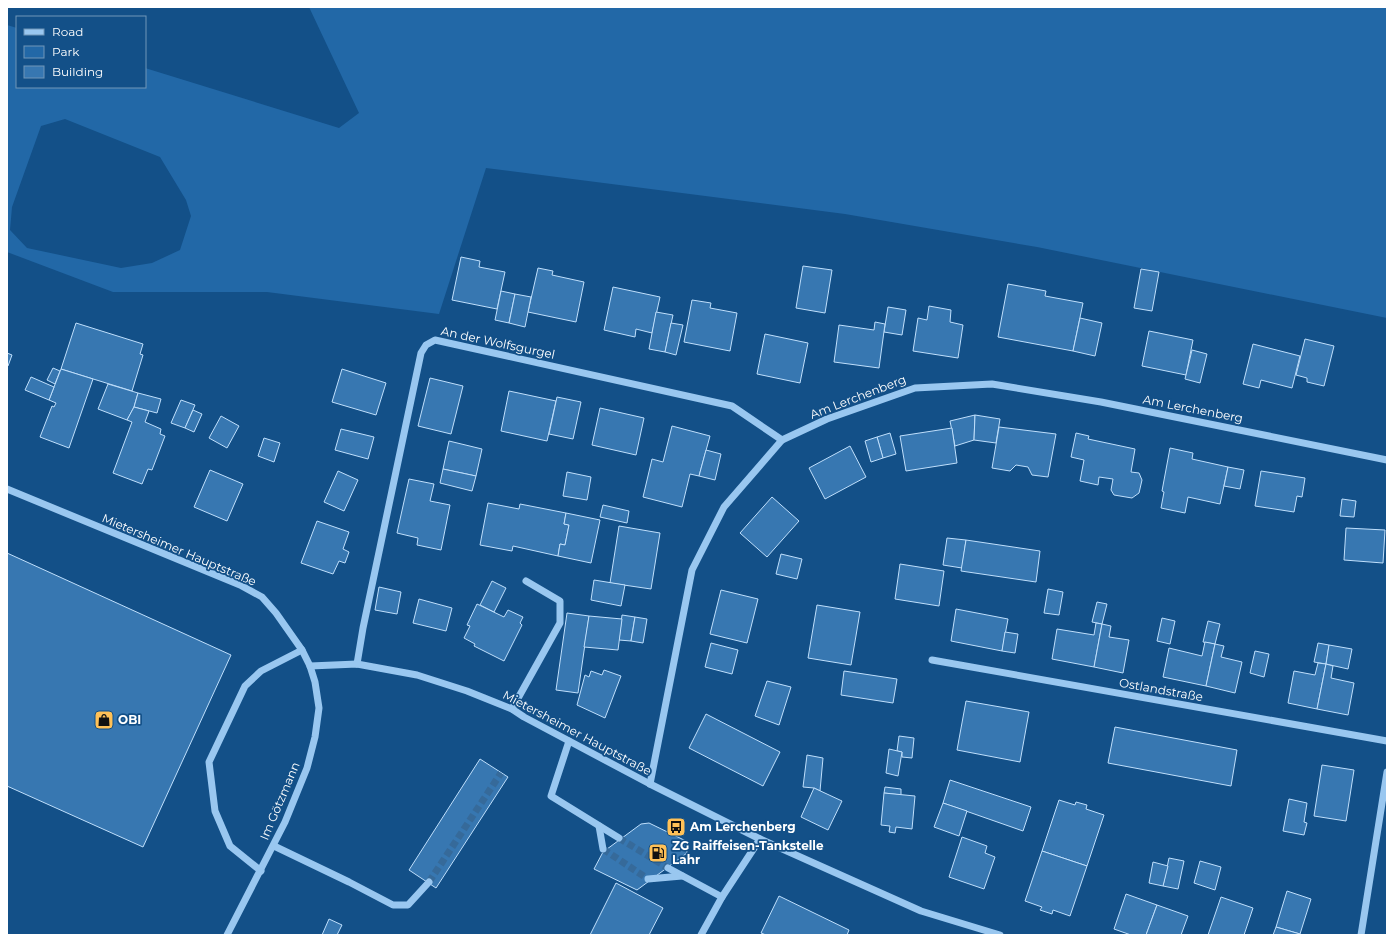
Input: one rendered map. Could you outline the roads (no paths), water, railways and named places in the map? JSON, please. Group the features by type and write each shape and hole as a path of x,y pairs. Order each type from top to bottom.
{"street":[{"name":"An der Wolfsgurgel","path":"357,664 363,628 421,353 426,345 434,340 732,406 782,440"},
{"name":"Am Lerchenberg","path":"650,784 692,570 724,507 782,440 827,419 915,388 992,384 1101,402 1387,460"},
{"name":"Mietersheimer Hauptstraße","path":"7,489 240,586 262,597 276,613 302,650 310,666 357,664 418,675 467,691 512,709 524,717 650,784 760,839 921,911 1000,935"},
{"path":"512,709 560,623 560,601 526,581"},
{"path":"261,871 230,846 215,812 209,762 245,686 261,671 302,650"},
{"name":"Ostlandstraße","path":"932,660 1387,741"},
{"name":"Im Götzmann","path":"227,935 274,846 307,768 315,737 319,708 315,682 310,666"},
{"path":"569,741 551,796 619,838"},
{"path":"1361,935 1387,772"},
{"path":"600,826 603,849"},
{"path":"702,935 722,897 760,839"},
{"path":"274,846 393,905 408,905 429,882"},
{"path":"668,868 722,897"},
{"path":"648,879 682,876"}],"tunnel":[{"path":"429,882 501,773"},
{"path":"619,838 668,868"},
{"path":"603,849 648,879"}],"place":[{"name":"OBI","path":"104,720"},
{"name":"Am Lerchenberg","path":"676,827"},
{"name":"ZG Raiffeisen-Tankstelle Lahr","path":"658,853"}]}
